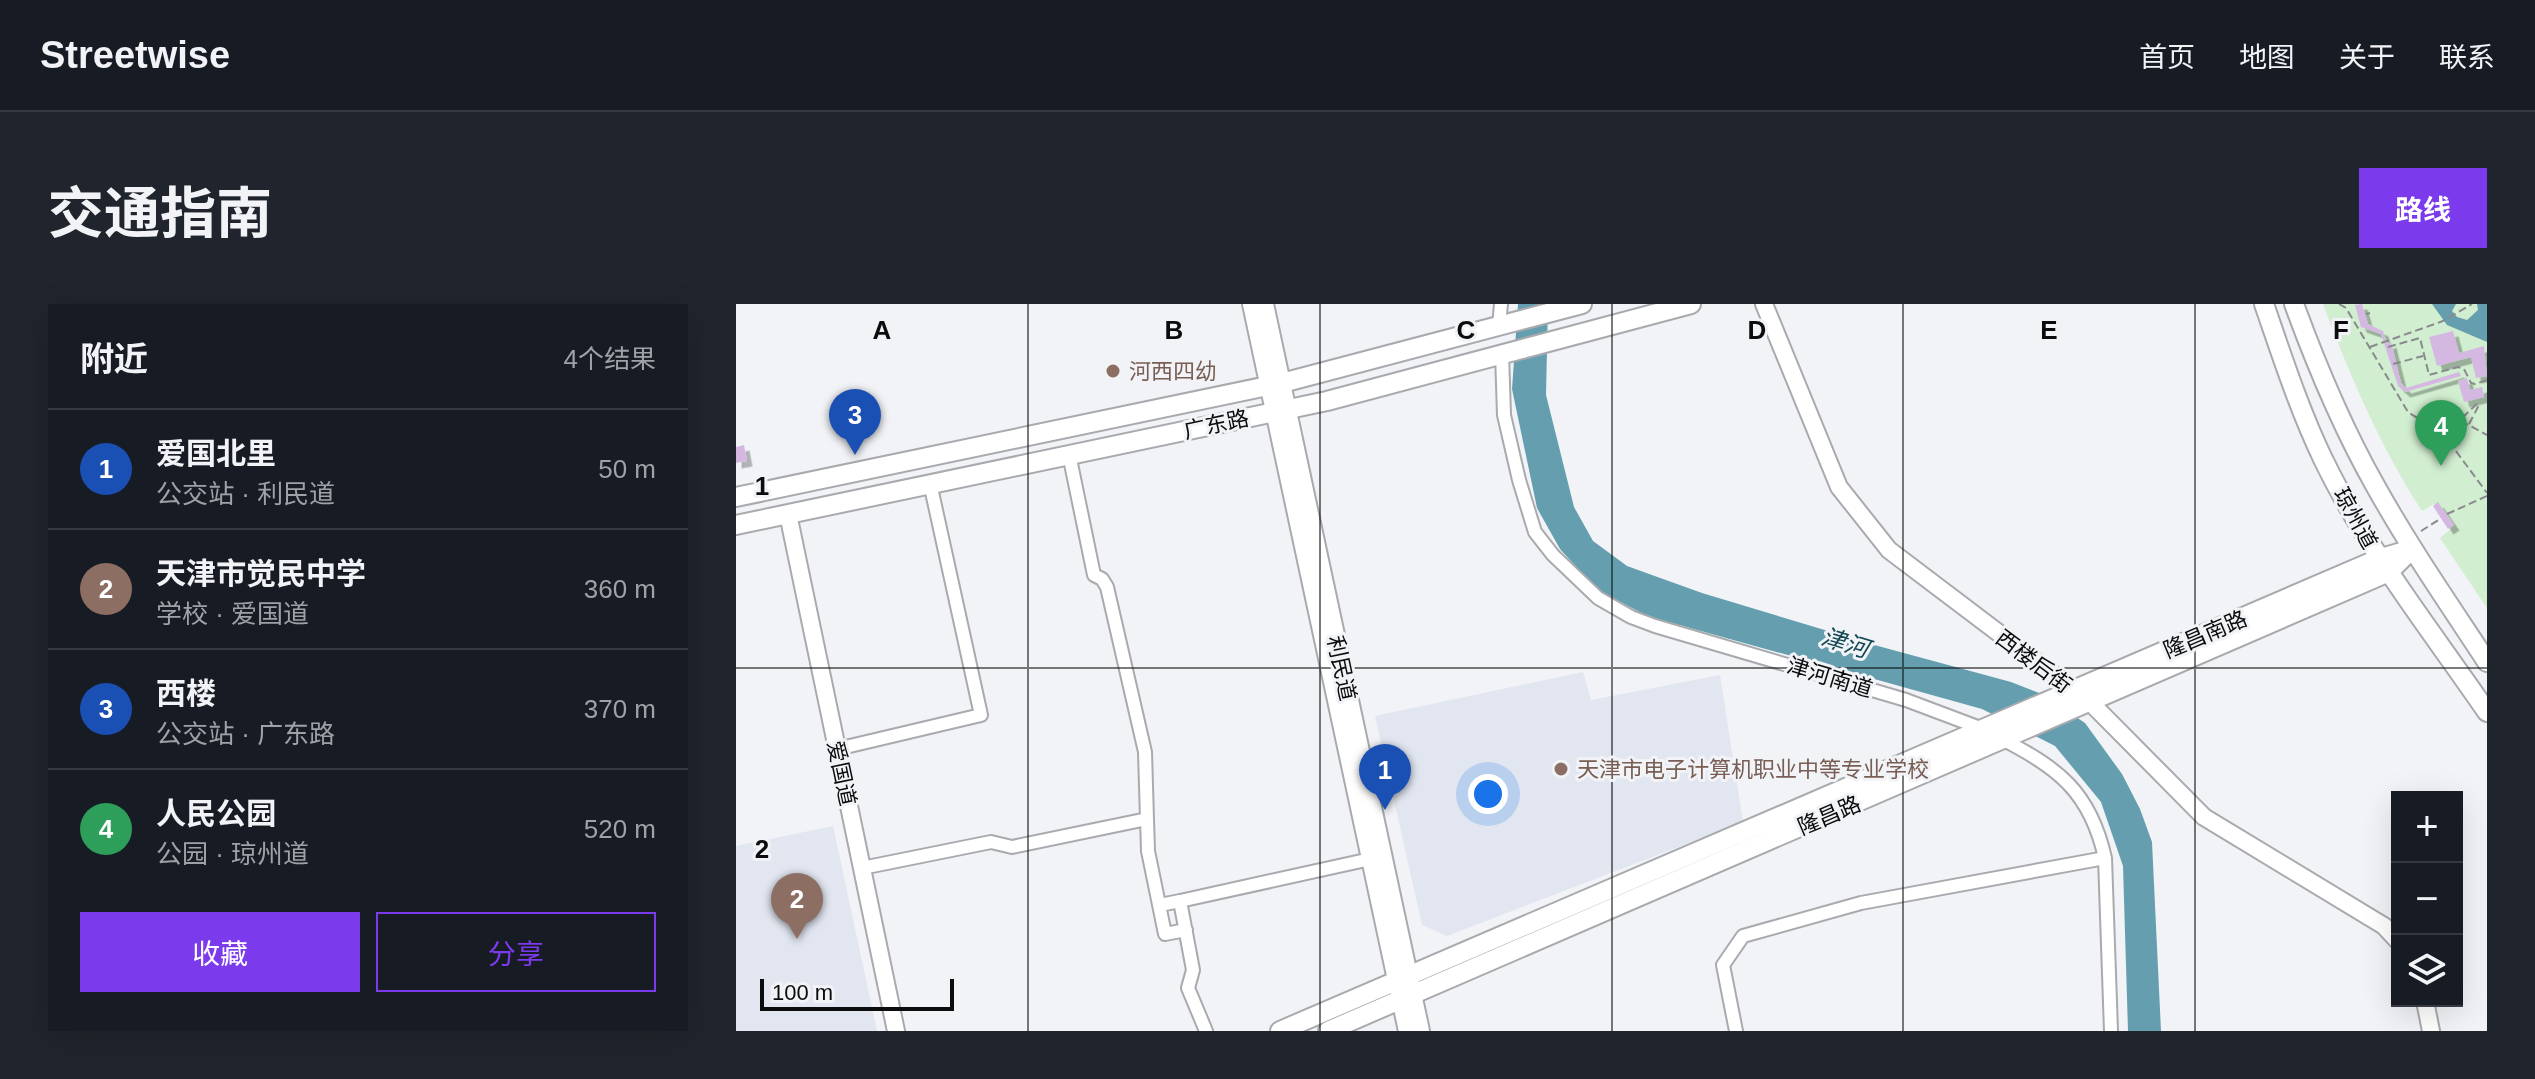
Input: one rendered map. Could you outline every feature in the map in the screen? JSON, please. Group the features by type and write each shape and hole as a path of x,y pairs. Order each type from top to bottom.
{"main road":[{"name":"广东路","path":"736,497 1275,384 1499,326 1560,307 1582,304"},
{"name":"广东路","path":"736,525 1327,401 1691,304"},
{"name":"琼州道","path":"2264,304 2323,460 2384,566 2487,712"},
{"name":"琼州道","path":"2294,304 2315,363 2350,439 2410,545 2487,662"},
{"name":"隆昌南路","path":"2078,699 2384,566 2410,545"},
{"name":"隆昌路","path":"1280,1031 1402,977 2078,699"},
{"name":"隆昌路","path":"1328,1031 2000,732"}],"street":[{"name":"利民道","path":"1251,304 1275,384"},
{"name":"利民道","path":"1265,304 1280,411 1402,977 1421,1031"},
{"path":"1499,326 1501,304"},
{"name":"西楼后街","path":"1764,304 1839,487 1889,550 2078,699 2204,817 2384,926 2392,935"},
{"name":"津河南道","path":"1502,353 1504,415 1535,532 1553,555 1598,598 1631,617 1655,626 1934,709 2000,732 2048,766 2084,800 2100,834 2105,858 2111,1031"},
{"path":"1069,454 1094,575 1102,579 1107,587 1145,752 1148,851 1165,934 1186,930"},
{"path":"837,749 981,715 930,483"},
{"name":"爱国道","path":"788,514 896,1031"},
{"path":"862,868 991,842 1012,847 1147,819"},
{"path":"1160,905 1376,858"},
{"path":"1736,1031 1723,965 1743,936 1861,903 2105,858"},
{"path":"1180,901 1193,970 1188,988 1206,1031"},
{"name":"利民道","path":"1407,998 1407,1031"},
{"path":"2426,1007 2431,1031"}],"path":[{"path":"2339,304 2346,308 2408,412 2444,435 2487,494 2447,514"},
{"path":"2369,347 2443,321 2472,304"},
{"path":"2352,318 2357,316"},
{"path":"2388,347 2420,338 2429,375 2458,367 2466,373 2471,383 2487,380"},
{"path":"2393,364 2424,356"},
{"path":"2461,374 2466,373"},
{"path":"2444,435 2479,402 2469,425"},
{"path":"2461,421 2487,435"},
{"path":"2410,545 2440,519"}],"shaded area":[{"name":"天津市电子计算机职业中等专业学校","path":"1583,672 1591,700 1720,675 1743,822 1447,936 1422,925 1375,716"},
{"path":"833,826 877,1031 736,1031 736,846"}],"green space":[{"path":"2323,304 2487,304 2487,608 2440,538 2451,529 2434,504 2422,511 2379,436"}],"water":[{"name":"津河","path":"1518,304 1548,304 1546,395 1574,507 1593,541 1627,566 1702,593 2011,682 2042,694 2085,723 2122,774 2152,842 2161,1031 2128,1031 2123,866 2101,802 2055,746 1982,709 1647,616 1596,589 1560,549 1537,508 1512,389"},
{"path":"2432,304 2456,304 2452,311 2457,317 2467,320 2478,310 2477,304 2487,304 2487,342 2447,325"}],"building":[{"path":"2362,304 2368,324 2383,331 2387,344 2391,342 2401,383 2406,388 2459,372 2461,376 2405,392 2398,386 2381,334 2361,327 2355,305"},
{"path":"2453,331 2459,353 2484,346 2487,376 2476,378 2471,357 2437,366 2429,337"},
{"path":"2467,378 2470,390 2482,387 2484,397 2464,402 2458,381"},
{"path":"744,445 747,461 736,463 736,447"},
{"path":"2438,502 2454,525 2448,529 2433,506"}],"place":[{"name":"河西四幼","path":"1113,371"},
{"name":"西楼","path":"855,455"},
{"name":"人民公园","path":"2441,466"},
{"name":"天津市电子计算机职业中等专业学校","path":"1561,769"},
{"name":"爱国北里","path":"1385,810"},
{"name":"天津市觉民中学","path":"797,939"}]}
